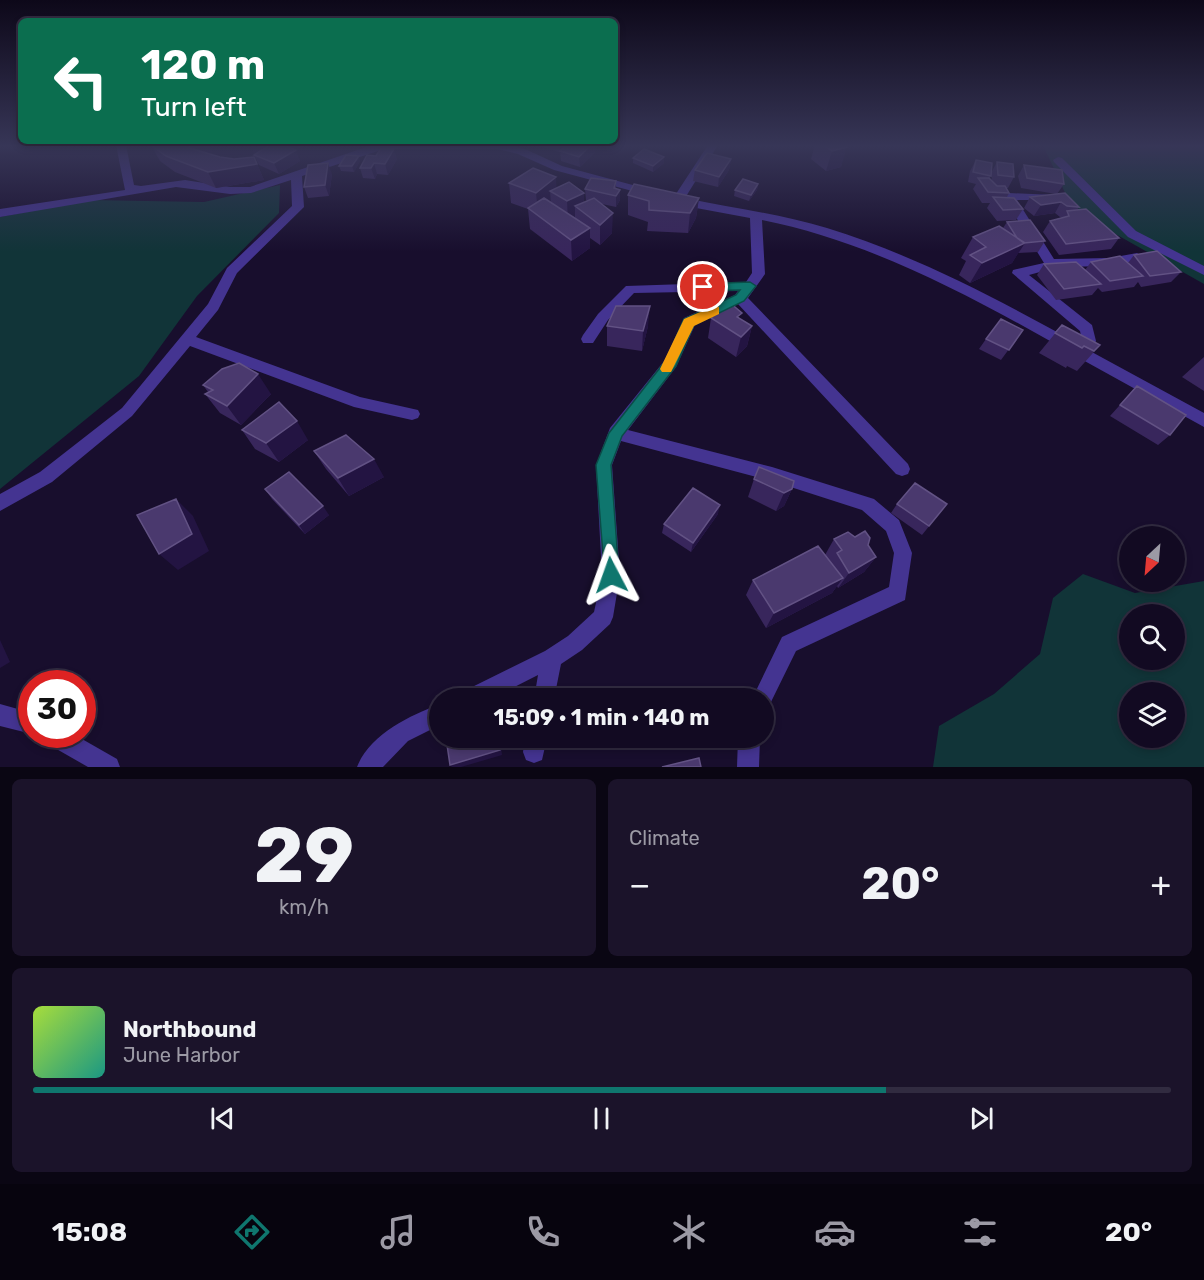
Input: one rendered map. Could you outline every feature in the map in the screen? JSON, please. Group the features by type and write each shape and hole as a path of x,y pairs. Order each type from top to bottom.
{"street":[{"path":"128,181 129,187 138,191"},
{"path":"0,213 189,184 231,192 264,187 281,181"},
{"path":"0,503 46,477 127,412 213,307 232,271 298,207 296,181"},
{"path":"606,181 678,200 824,231 909,264 937,276 1204,421"},
{"path":"678,200 690,181"},
{"path":"1079,181 1132,234 1204,271"},
{"path":"1050,196 1009,196 1052,266 1018,273 1087,329 1089,341 1080,354"},
{"path":"491,688 552,658 575,643 603,617 611,575 604,465 616,433 671,363 689,322 745,292 759,273 756,216"},
{"path":"1050,263 1110,262 1137,257"},
{"path":"588,339 603,317 631,288 745,292 902,469"},
{"path":"186,339 359,403 412,414"},
{"path":"616,433 772,474 868,504 893,526 903,553 898,593 789,644 767,688"},
{"path":"546,688 552,658"},
{"path":"0,715 18,720"},
{"path":"368,767 400,733 429,719"},
{"path":"76,748 109,767"},
{"path":"748,767 749,748"}],"green space":[{"path":"1060,181 1204,181 1204,284 1073,210"},
{"path":"280,185 279,213 197,296 139,376 0,489 0,217 90,200 204,202"},
{"path":"1083,574 1119,587 1119,592 1135,593 1185,592 1185,584 1204,581 1204,767 933,767 939,726 994,694 1040,654 1053,598"}],"building":[{"path":"305,181 326,181 325,185 304,187"},
{"path":"513,181 551,181 536,193 509,183"},
{"path":"589,181 614,181 614,188 620,190 616,196 585,189"},
{"path":"742,181 758,184 751,195 735,190"},
{"path":"980,181 992,181 997,186 1005,186 1009,193 988,192"},
{"path":"1044,181 1064,181 1064,184"},
{"path":"569,182 584,193 567,201 550,191"},
{"path":"634,184 699,198 690,213 649,210 649,201 628,195"},
{"path":"1065,193 1079,207 1067,206 1061,202 1041,205 1030,197"},
{"path":"993,197 1014,198 1023,209 1003,210"},
{"path":"544,198 590,228 571,240 528,208"},
{"path":"594,198 613,213 600,225 575,206"},
{"path":"1086,209 1119,238 1066,244 1050,221 1069,216 1067,211"},
{"path":"1030,220 1045,241 1024,243 1017,238 1007,222"},
{"path":"999,226 1025,243 982,263 970,255 986,247 973,237"},
{"path":"1157,251 1181,272 1150,276 1134,255"},
{"path":"1120,256 1143,276 1110,281 1091,262"},
{"path":"1076,262 1101,284 1064,289 1044,264"},
{"path":"729,302 742,313 737,317 752,326 741,337 711,318"},
{"path":"616,306 650,306 643,331 607,326"},
{"path":"1001,319 1023,330 1009,350 986,339"},
{"path":"1062,325 1100,345 1094,351 1084,346 1082,348 1055,333"},
{"path":"239,363 258,374 227,406 205,394 213,390 203,385 222,369"},
{"path":"1137,386 1186,415 1170,435 1120,405"},
{"path":"279,402 297,421 266,443 242,430"},
{"path":"346,435 374,459 338,478 314,451"},
{"path":"759,467 794,481 792,489 784,493 754,479"},
{"path":"289,472 323,506 299,525 265,489"},
{"path":"915,483 947,504 929,526 897,504"},
{"path":"693,488 720,505 693,543 664,524"},
{"path":"176,499 192,534 159,554 137,515"},
{"path":"865,531 870,538 868,545 876,557 849,573 837,553 842,550 834,539 848,532 855,537"},
{"path":"818,546 843,578 774,613 753,580"},
{"path":"447,748 500,748 500,750 450,765"},
{"path":"699,758 701,767 662,767"}],"slow traffic":[{"path":"666,369 671,363 689,322 714,311"}],"route":[{"path":"611,575 604,465 616,433 671,363 689,322 740,298 750,286 703,287"}]}
